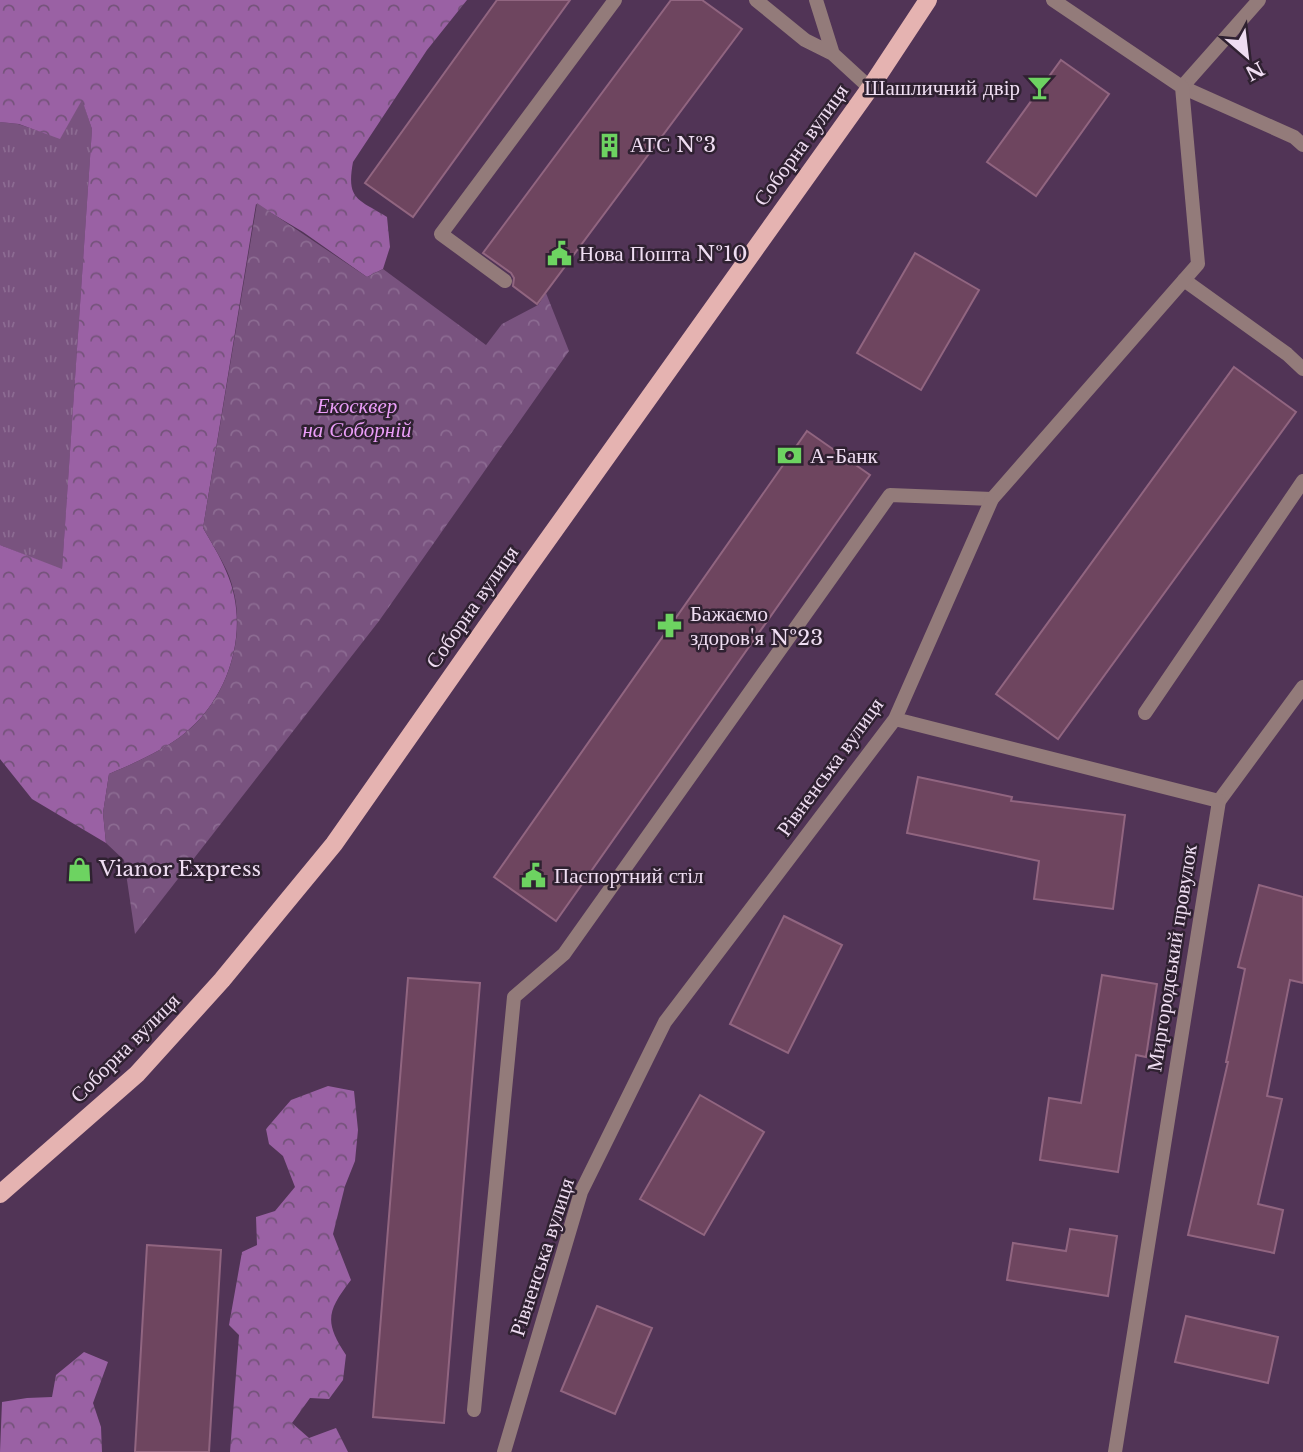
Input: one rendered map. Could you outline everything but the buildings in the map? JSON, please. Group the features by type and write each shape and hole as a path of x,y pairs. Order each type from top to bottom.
{"main road":[{"name":"Соборна вулиця","path":"0,1194 137,1074 222,980 334,844 870,88 928,0"}],"street":[{"path":"505,281 441,234 615,0"},
{"path":"756,0 805,40 834,54 870,88"},
{"path":"816,0 834,54"},
{"path":"1053,0 1182,87 1294,137 1303,145"},
{"path":"1182,87 1259,0"},
{"name":"Рівненська вулиця","path":"504,1452 581,1192 666,1022 895,719 992,499 1198,264 1182,87"},
{"path":"1184,280 1287,354 1303,369"},
{"path":"1145,713 1303,481"},
{"path":"474,1410 514,997 564,954 890,495 992,499"},
{"path":"895,719 1219,801 1303,687"},
{"name":"Миргородський провулок","path":"1115,1452 1219,801"}],"green space":[{"path":"0,0 467,0 427,50 353,162 351,184 356,197 387,217 390,247 383,269 367,277 303,232 256,204 203,528 224,565 233,592 237,614 232,659 214,700 201,718 185,733 158,751 109,774 103,813 106,843 32,799 0,759 0,545 62,569 92,129 82,100 60,139 19,124 0,122"},
{"path":"82,99 92,129 62,570 0,545 0,122 18,124 60,138"},
{"name":"Екосквер на Соборній","path":"257,203 367,277 383,269 486,345 502,324 538,305 546,293 569,351 379,621 135,934 124,860 106,843 103,813 109,774 158,751 185,733 201,718 214,700 232,659 237,614 234,592 227,571 203,528"},
{"path":"328,1086 354,1091 358,1130 355,1161 345,1186 333,1234 351,1280 337,1300 331,1317 334,1334 346,1355 343,1380 329,1399 310,1398 292,1423 309,1438 336,1428 348,1452 230,1452 239,1335 229,1325 242,1252 257,1245 256,1217 275,1211 295,1187 283,1156 269,1144 266,1129 291,1100"},
{"path":"84,1352 108,1362 93,1403 101,1427 102,1452 0,1452 2,1402 52,1397 56,1375"}],"place":[{"name":"Шашличний двір","path":"1040,88"},
{"name":"АТС №3","path":"610,145"},
{"name":"Нова Пошта №10","path":"559,254"},
{"name":"А-Банк","path":"790,456"},
{"name":"Бажаємо здоров'я №23","path":"670,626"},
{"name":"Vianor Express","path":"79,869"},
{"name":"Паспортний стіл","path":"534,876"}]}
